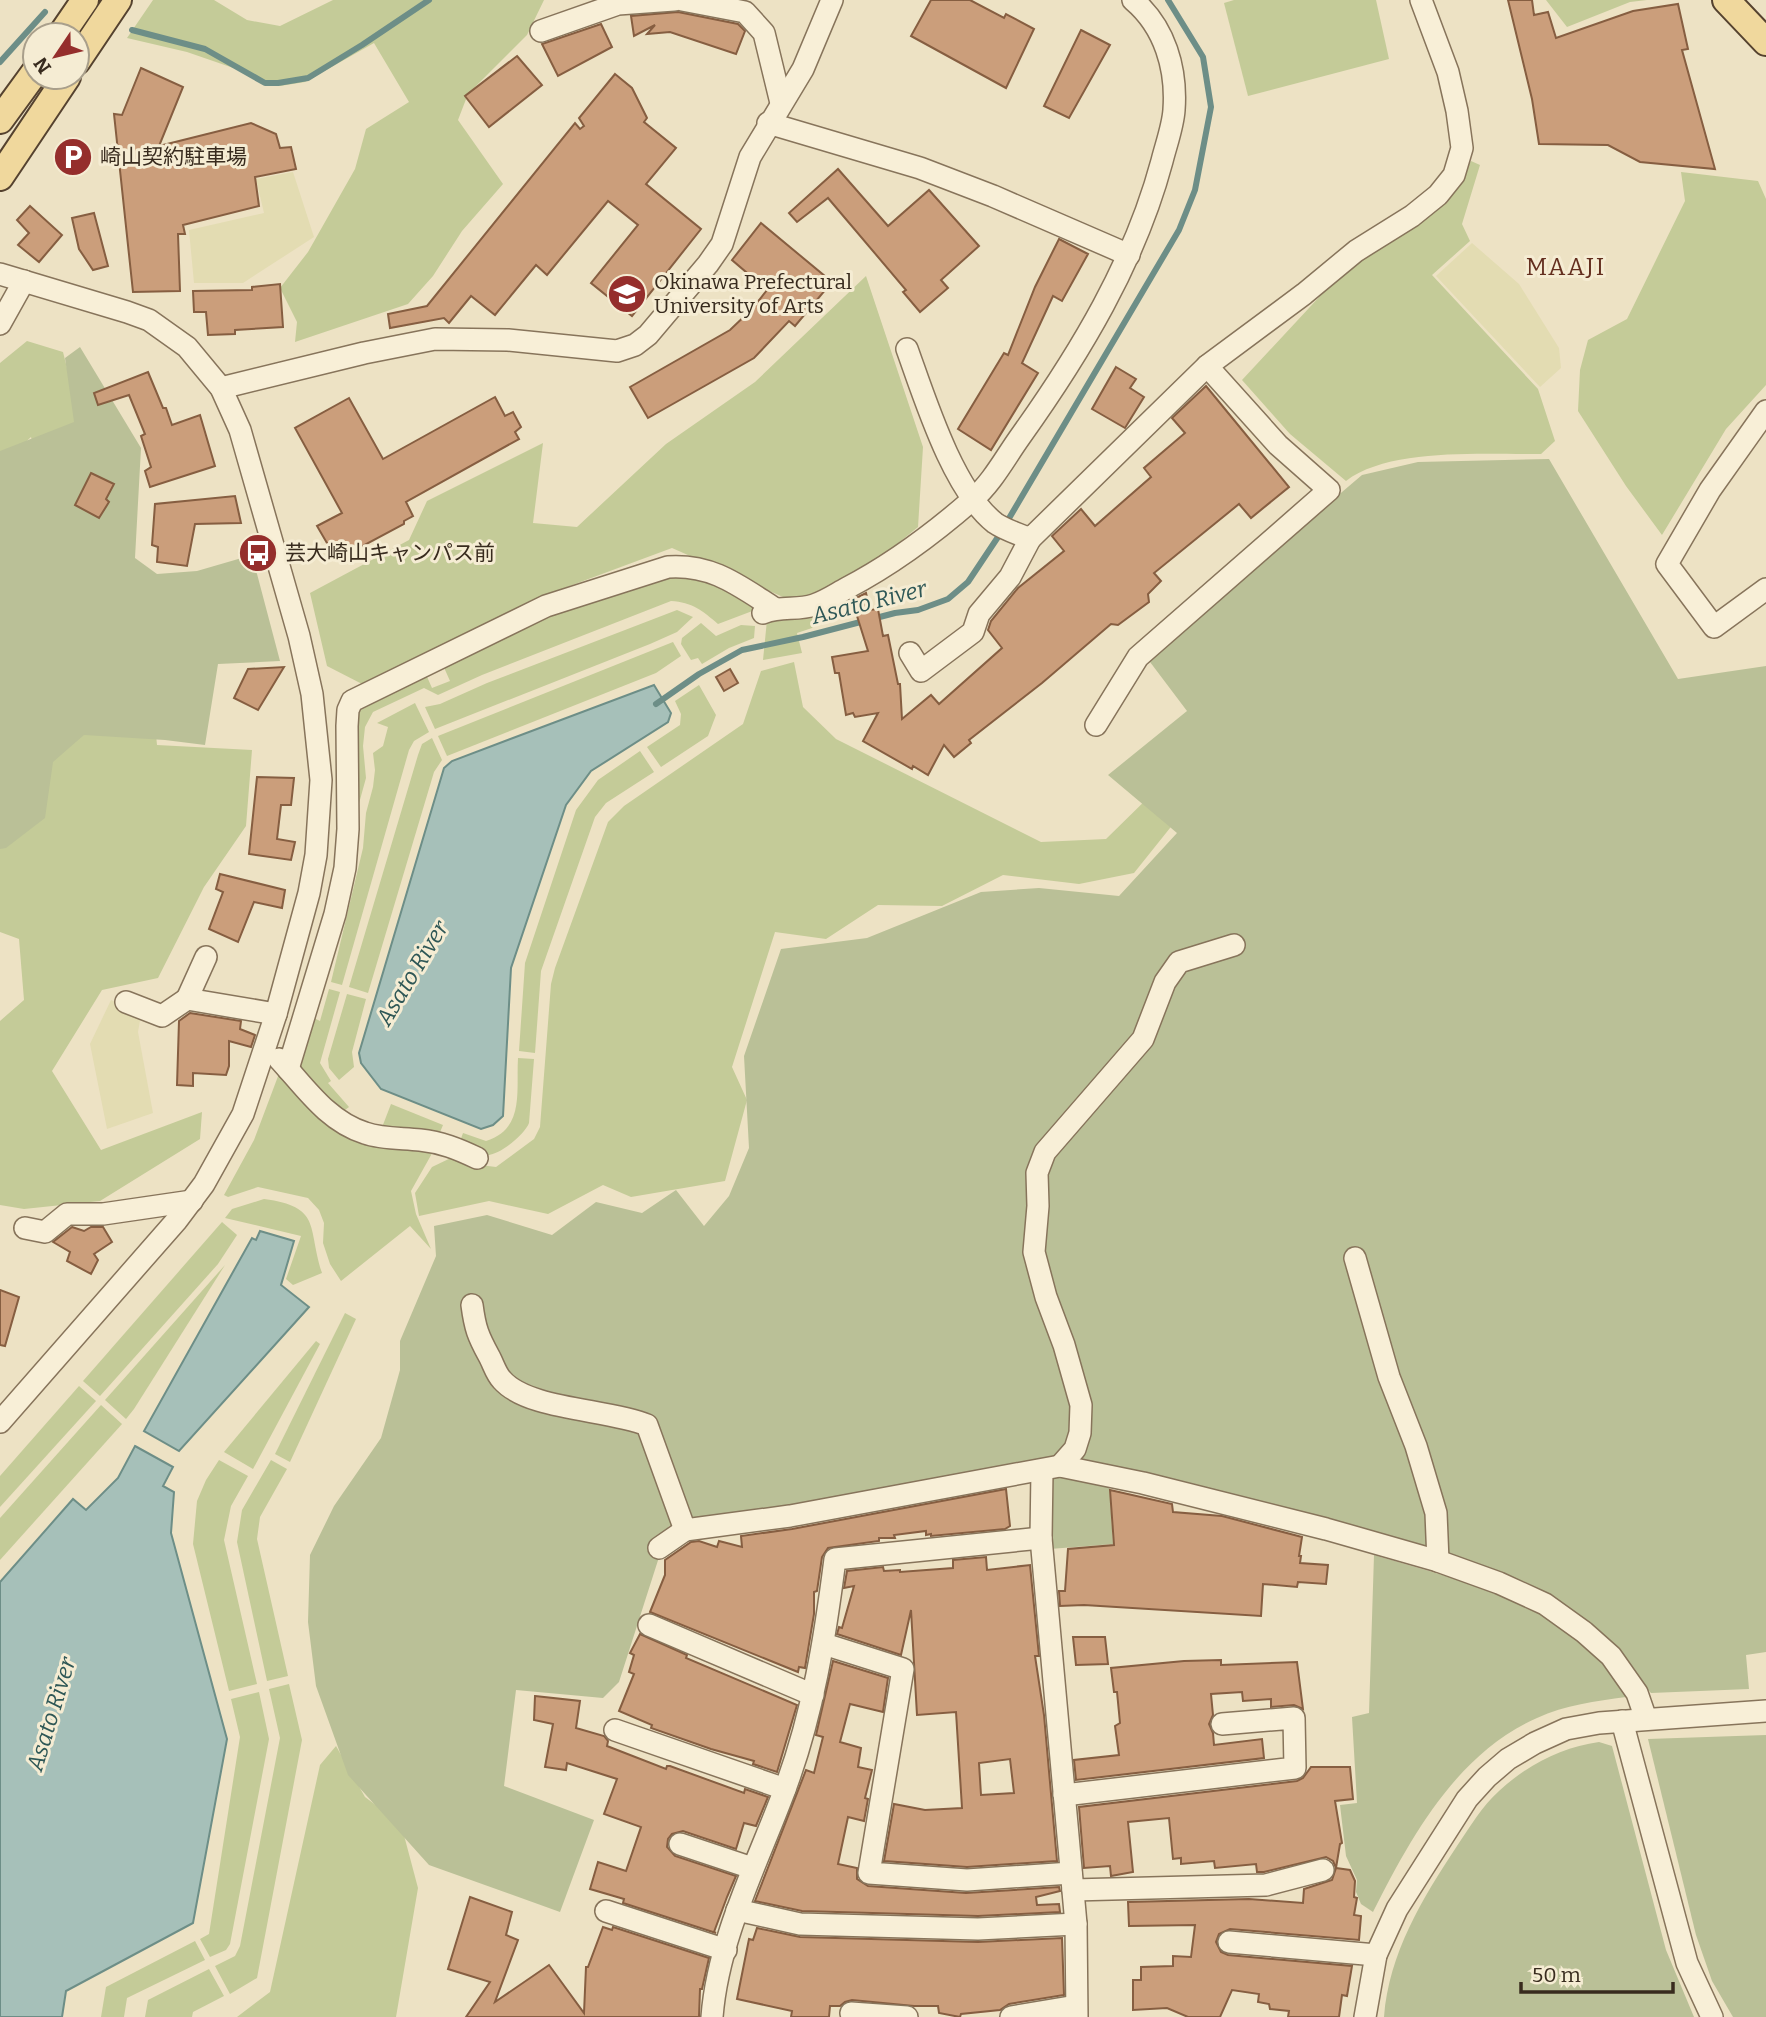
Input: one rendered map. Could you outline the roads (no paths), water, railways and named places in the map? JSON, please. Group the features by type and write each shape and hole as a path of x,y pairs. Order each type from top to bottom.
{"main road":[{"path":"71,21 85,0"},
{"path":"91,40 118,0"},
{"path":"1726,0 1766,42"},
{"path":"0,120 21,91"},
{"path":"1,178 57,91"}],"street":[{"path":"541,31 618,4 674,0"},
{"path":"682,0 745,12 764,33 781,103"},
{"path":"221,388 364,353 435,339 508,340 617,351 635,345 648,335 722,244 750,157 768,123 803,69 832,0"},
{"path":"288,1069 335,914 345,868 348,829 346,726 352,701 546,606 668,567 693,567 722,575 769,611 800,609 817,604 880,571 917,546 984,489 1061,379 1129,256 1153,192 1174,111 1172,66 1161,35 1133,0"},
{"path":"920,670 973,632 979,614 1010,577 1023,536 1077,495 1207,366 1304,294 1356,251 1412,216 1438,195 1454,175 1462,148 1457,111 1448,72 1421,0"},
{"path":"768,123 920,168 993,196 1129,256"},
{"path":"0,259 13,278 149,320 187,347 221,388 240,430 299,636 312,694 321,780 316,855 300,932 243,1114 224,1151 192,1201 0,1422"},
{"path":"0,324 13,278"},
{"path":"906,349 936,430 972,499 996,524 1023,536"},
{"path":"1096,725 1138,657 1329,490 1278,445 1207,366"},
{"path":"1762,425 1710,490 1667,564 1714,627 1766,589"},
{"path":"1011,2017 1077,2011 1076,1924 1041,1538 1051,1469 1075,1449 1080,1433 1081,1405 1064,1345 1045,1297 1034,1252 1037,1173 1045,1152 1143,1039 1171,972 1179,962 1234,945"},
{"path":"126,1002 162,1016 187,999 206,957"},
{"path":"187,999 276,1013"},
{"path":"267,1044 313,1098 341,1122 368,1134 438,1142 477,1158"},
{"path":"25,1228 45,1232 67,1214 103,1214 192,1201"},
{"path":"1355,1258 1389,1377 1416,1446 1436,1513 1438,1561"},
{"path":"472,1305 475,1331 502,1380 519,1392 558,1406 609,1413 647,1425 685,1530"},
{"path":"659,1548 685,1530 790,1516 1051,1469 1156,1487 1326,1529 1438,1561 1499,1583 1545,1604 1584,1632 1611,1656 1642,1702 1646,1719"},
{"path":"712,2017 714,1993 737,1910 785,1789 806,1727 824,1644 835,1559 1041,1538"},
{"path":"649,1625 813,1695"},
{"path":"824,1644 903,1669 869,1873 967,1880 1266,1885 1323,1870"},
{"path":"1365,2017 1376,1955 1397,1909 1466,1799 1508,1759 1566,1729 1622,1721 1766,1711"},
{"path":"1064,1796 1295,1768 1294,1718 1222,1724"},
{"path":"1622,1721 1687,1963 1712,2017"},
{"path":"615,1730 785,1789"},
{"path":"680,1844 752,1868"},
{"path":"737,1910 800,1923 978,1929 1076,1924"},
{"path":"606,1911 726,1950"},
{"path":"1229,1942 1376,1955"},
{"path":"851,2013 907,2017"}],"water":[{"path":"654,685 671,713 668,722 591,771 566,805 511,968 503,1116 493,1125 481,1129 381,1089 361,1063 359,1053 444,768 452,761"},
{"path":"260,1231 294,1241 281,1285 309,1307 179,1451 144,1431 252,1238 256,1240"},
{"path":"135,1446 173,1467 163,1486 174,1492 171,1533 227,1739 193,1923 66,1991 62,2017 0,2017 0,1582 73,1499 86,1510 118,1478"}],"waterway":[{"name":"Asato River","path":"132,30 205,49 265,83 278,83 308,78 429,0"},
{"name":"Asato River","path":"656,704 699,674 742,650 895,613 918,610 948,599 968,582 998,537 1179,230 1195,190 1211,107 1203,57 1168,0"},
{"name":"Asato River","path":"0,62 45,12"}],"place":[{"name":"崎山契約駐車場","path":"73,157"},
{"name":"Okinawa Prefectural University of Arts","path":"627,294"},
{"name":"芸大崎山キャンパス前","path":"258,553"}],"district":[{"name":"MAAJI","path":"1566,267"}]}
